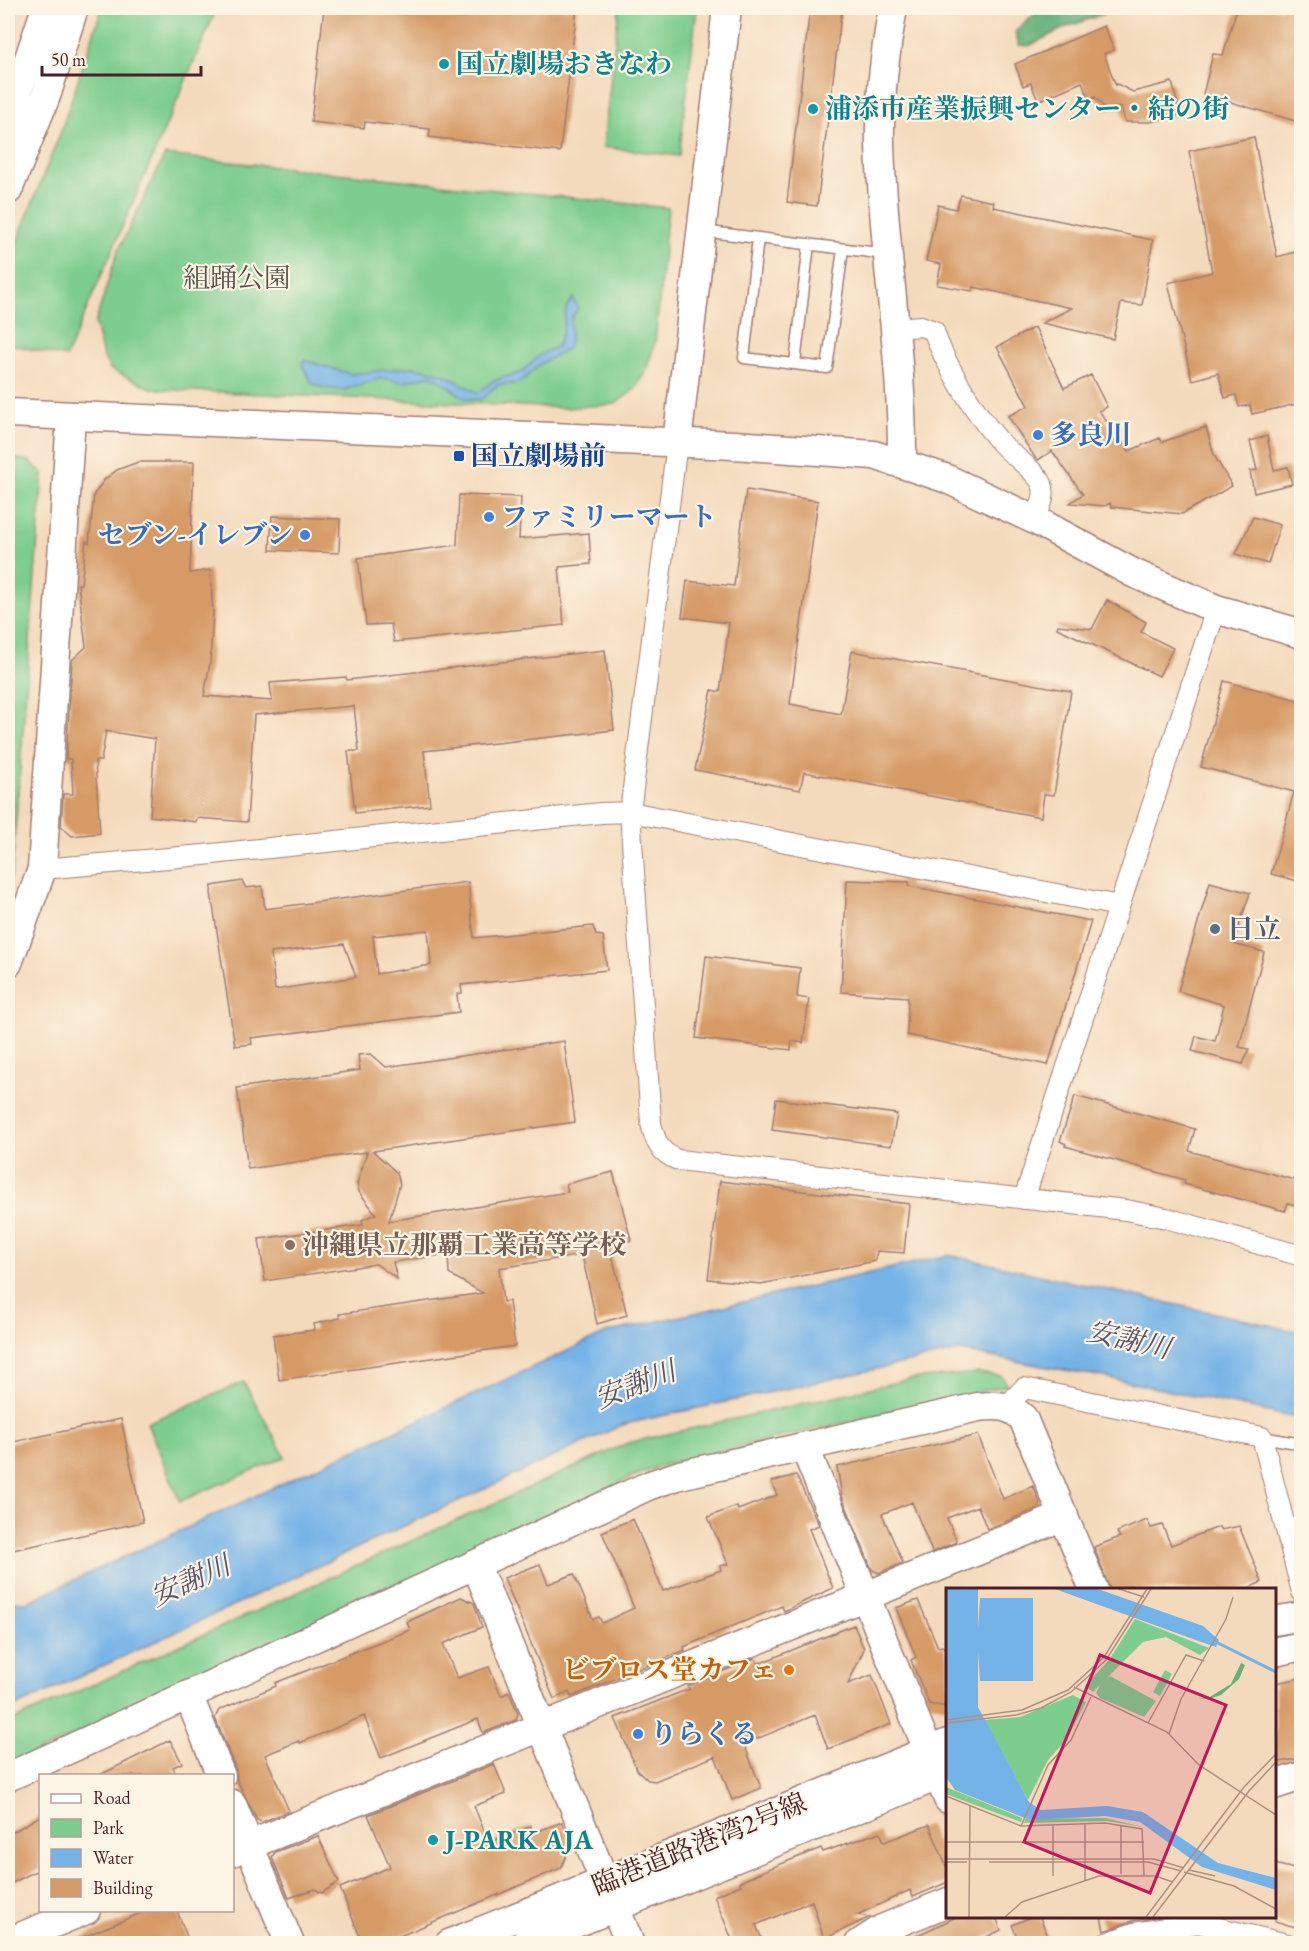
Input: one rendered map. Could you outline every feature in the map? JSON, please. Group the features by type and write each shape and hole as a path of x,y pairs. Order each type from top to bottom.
{"street":[{"path":"8,120 46,8"},
{"path":"8,190 46,96 74,8"},
{"path":"727,8 677,443 630,812 651,1123 655,1143 667,1155 678,1160 1126,1210 1166,1218 1302,1256"},
{"path":"893,8 881,101 880,143 887,254 902,405 902,462"},
{"path":"895,328 921,326 934,331 938,346 1001,443 1042,483 1044,496 1035,520"},
{"path":"8,413 854,452 902,462 945,478 1035,520 1133,573 1216,609 1302,634"},
{"path":"8,963 42,869 71,417"},
{"path":"1024,1199 1216,609"},
{"path":"42,869 202,855 601,813 630,812 1119,906"},
{"path":"1006,1407 1024,1388 1262,1437 1302,1592"},
{"path":"8,1777 189,1697 650,1485 680,1475 978,1407 1012,1408 1023,1418 1030,1430 1093,1588"},
{"path":"805,1448 865,1596 942,1768"},
{"path":"241,1848 1064,1516"},
{"path":"476,1565 544,1726 630,1944"},
{"path":"1276,1621 1302,1616"},
{"path":"1276,1652 1302,1646"},
{"path":"189,1697 220,1774"},
{"name":"臨港道路港湾2号線","path":"449,1944 610,1895 942,1768"},
{"path":"1276,1785 1302,1776"},
{"path":"234,1813 241,1848 290,1944"},
{"name":"臨港道路港湾2号線","path":"524,1944 610,1895"},
{"path":"876,1939 946,1903"},
{"path":"8,1942 83,1912"},
{"path":"1104,1944 1134,1933 1198,1923 1287,1944"}],"lane":[{"path":"701,231 887,254"},
{"path":"758,238 744,358 827,368 843,249"},
{"path":"795,364 809,244"},
{"path":"1262,1437 1302,1444"}],"green space":[{"path":"102,8 217,8 66,357 8,344 8,264 60,134"},
{"path":"619,8 697,8 679,156 603,147"},
{"path":"1047,8 1070,8 1086,12 1096,8 1120,8 1064,28 1029,46 1019,45 1015,32 1037,12"},
{"name":"組踊公園","path":"165,155 668,208 655,342 646,371 635,389 615,404 565,408 153,389 110,369 103,356 95,324 117,253"},
{"path":"8,457 29,461 43,473 12,870 8,887"},
{"path":"978,1373 1001,1376 1008,1385 704,1455 664,1465 634,1476 8,1766 8,1723 628,1443 910,1379"},
{"path":"244,1382 285,1457 180,1501 147,1423"}],"water":[{"path":"573,298 578,309 572,319 571,339 567,349 540,364 520,383 497,385 481,400 466,399 435,377 428,376 403,382 381,378 344,390 323,388 312,383 302,364 304,360 350,374 412,367 425,369 446,375 478,393 493,381 522,372 540,355 557,346 563,331 566,308"},
{"name":"安謝川","path":"949,1255 1301,1332 1301,1419 1109,1378 959,1351 643,1420 622,1425 8,1710 8,1601 27,1602 606,1333"}],"building":[{"name":"国立劇場おきなわ","path":"324,8 577,8 560,152 429,137 430,129 365,122 364,128 311,122"},
{"name":"浦添市産業振興センター・結の街","path":"810,8 842,8 817,206 787,202"},
{"path":"1237,8 1302,8 1302,123 1203,94 1213,54 1223,55"},
{"path":"1104,26 1114,50 1104,54 1116,86 1115,83 1133,92 1172,82 1180,114 1150,122 1125,122 1121,107 1106,110 1095,97 1090,100 1082,82 1038,101 1031,83 1023,86 1015,64"},
{"path":"1254,137 1277,257 1302,250 1302,403 1252,414 1250,405 1239,407 1236,395 1225,398 1218,373 1192,380 1168,283 1212,272 1189,151"},
{"path":"961,195 994,202 993,207 1153,240 1142,305 1121,303 1113,339 1042,323 1072,308 973,287 972,291 937,285 941,264 926,261 938,205 956,209"},
{"path":"211,266 219,273 215,283 199,284 201,270"},
{"path":"1035,327 1064,388 1091,375 1107,407 1099,411 1129,451 1160,438 1162,442 1206,427 1214,455 1232,486 1182,514 1111,507 1110,503 1105,506 1070,503 1083,494 1052,451 1038,460 1034,456 1008,416 1028,406 997,347"},
{"path":"1267,436 1274,470 1288,467 1292,484 1254,493 1250,471 1257,470 1250,441"},
{"path":"138,462 194,462 190,573 210,570 213,612 210,663 204,696 272,701 270,683 346,677 347,680 605,650 614,730 424,751 430,805 355,813 348,751 359,751 354,706 254,715 247,822 197,818 196,822 150,816 155,739 106,731 101,761 95,761 100,833 72,836 61,826 63,794 73,794 71,759 66,759 72,660 86,647 78,584 81,584 86,541 89,543 94,494 105,479 117,470"},
{"path":"746,490 818,501 790,704 841,714 852,651 1071,691 1054,795 1044,794 1041,817 804,772 800,790 695,770 712,690 720,692 729,623 682,617 687,581 734,586"},
{"path":"459,495 521,497 519,539 589,533 591,564 559,567 564,625 394,642 391,624 366,625 358,558 457,545"},
{"name":"セブン-イレブン","path":"272,516 340,519 339,553 270,550"},
{"path":"1253,517 1280,525 1268,564 1236,554"},
{"path":"1107,600 1146,622 1141,632 1173,648 1159,676 1057,628 1058,625 1092,629"},
{"path":"1224,681 1302,701 1302,882 1271,874 1294,792 1201,767"},
{"path":"847,880 909,882 909,886 1091,921 1048,1065 907,1035 908,997 841,992"},
{"path":"242,881 246,888 262,886 265,909 468,882 474,938 593,926 596,935 603,936 607,970 461,985 462,993 457,994 459,1012 251,1038 252,1044 235,1046 211,893 212,886","holes":["428,930 431,965 377,974 373,936","344,944 356,977 275,990 271,953"]},
{"path":"1210,882 1250,893 1233,944 1264,952 1239,1047 1249,1049 1243,1064 1192,1051 1196,1036 1215,1041 1224,1005 1178,991"},
{"path":"706,956 800,968 797,997 809,999 803,1043 792,1041 791,1050 696,1038"},
{"path":"564,1041 575,1122 373,1151 397,1173 400,1184 389,1221 568,1192 566,1184 613,1172 631,1240 610,1247 627,1315 597,1324 582,1255 499,1268 503,1302 509,1301 515,1346 279,1380 273,1335 315,1330 314,1324 340,1318 339,1314 483,1293 449,1274 448,1254 393,1262 397,1279 376,1264 265,1281 259,1239 363,1225 362,1220 376,1214 359,1192 357,1184 367,1152 248,1169 237,1088 360,1070 358,1055 371,1054 386,1067"},
{"path":"1075,1096 1195,1129 1189,1151 1302,1182 1302,1207 1288,1203 1285,1211 1184,1184 1185,1180 1065,1146 1066,1144 1060,1141"},
{"path":"776,1099 897,1114 891,1146 772,1130"},
{"path":"720,1181 909,1204 904,1253 877,1251 875,1261 761,1284 708,1279"},
{"path":"121,1419 143,1522 8,1551 8,1443"},
{"path":"978,1435 1003,1499 1033,1486 1040,1503 1037,1509 987,1529 978,1506 947,1518 957,1542 932,1552 912,1502 882,1514 903,1563 879,1573 872,1570 842,1496 837,1467"},
{"path":"796,1475 819,1525 809,1529 833,1588 784,1611 782,1606 716,1633 684,1647 685,1650 571,1697 569,1692 554,1699 504,1578 540,1564 548,1584 574,1574 593,1619 599,1617 602,1623 634,1608 602,1532 633,1519 663,1591 721,1570 720,1566 728,1564 708,1517 737,1506 738,1510 777,1495 771,1482"},
{"path":"1147,1520 1151,1528 1162,1525 1171,1545 1219,1527 1221,1530 1239,1526 1262,1582 1248,1588 1109,1588 1094,1547 1120,1537 1117,1532"},
{"path":"461,1597 474,1603 482,1627 443,1644 457,1678 489,1667 501,1696 509,1692 518,1713 516,1720 483,1733 478,1719 381,1758 364,1716 300,1743 299,1741 265,1755 289,1811 262,1822 257,1820 237,1780 236,1770 215,1718 219,1710 276,1686 275,1683 410,1630 407,1622"},
{"path":"918,1600 938,1647 943,1646 946,1653 946,1707 929,1704 911,1660 916,1657 896,1608"},
{"path":"854,1625 864,1649 848,1684 872,1675 891,1724 828,1749 815,1715 744,1744 761,1788 732,1800 715,1756 655,1781 648,1780 637,1770 615,1718 689,1689 688,1686 755,1658 758,1664"},
{"path":"1302,1678 1302,1758 1276,1763 1276,1683"},
{"path":"170,1740 182,1763 173,1767 175,1774 102,1774"},
{"name":"J-PARK AJA","path":"494,1764 506,1794 474,1806 489,1843 531,1826 533,1833 562,1822 571,1844 561,1868 381,1944 363,1944 340,1888 390,1867 368,1815"},
{"path":"39,1817 39,1870 8,1885 8,1835"},
{"path":"929,1825 946,1865 946,1883 913,1897 910,1890 857,1915 870,1917 824,1939 812,1901 756,1925 764,1944 734,1944 714,1896 741,1885 740,1882 766,1870 821,1848 823,1852 880,1832 884,1842"},
{"path":"318,1836 339,1882 322,1893 315,1889 289,1898 272,1857 275,1852"},
{"path":"1276,1864 1302,1871 1302,1929 1275,1921"},
{"path":"144,1912 177,1912 190,1944 66,1944"},
{"path":"954,1918 996,1918 1001,1930 972,1944 899,1944"},
{"path":"1029,1918 1040,1918 1051,1944 1020,1944 1012,1925"},
{"path":"1101,1918 1154,1918 1132,1921 1104,1931"}],"place":[{"name":"国立劇場おきなわ","path":"444,64"},
{"name":"浦添市産業振興センター・結の街","path":"813,109"},
{"name":"多良川","path":"1038,435"},
{"name":"国立劇場前","path":"459,456"},
{"name":"ファミリーマート","path":"489,517"},
{"name":"セブン-イレブン","path":"305,535"},
{"name":"日立","path":"1215,929"},
{"name":"沖縄県立那覇工業高等学校","path":"290,1245"},
{"name":"ビブロス堂カフェ","path":"789,1670"},
{"name":"りらくる","path":"638,1734"},
{"name":"J-PARK AJA","path":"433,1840"}]}
